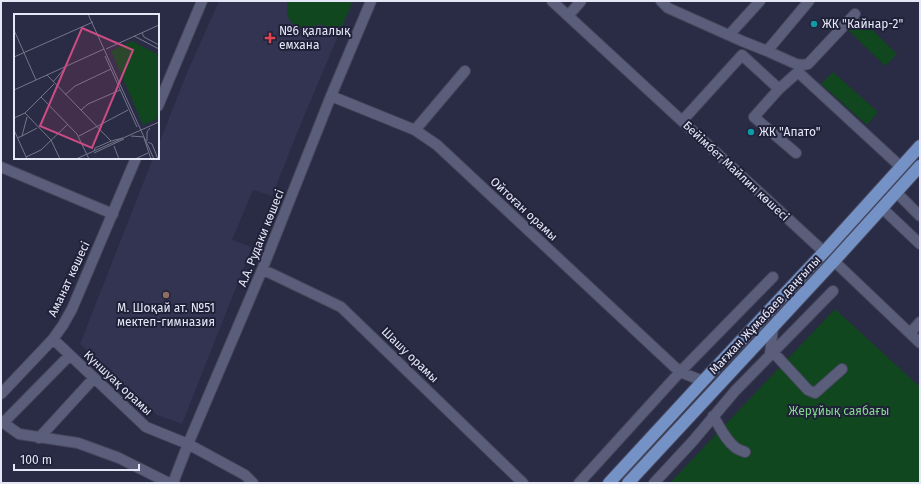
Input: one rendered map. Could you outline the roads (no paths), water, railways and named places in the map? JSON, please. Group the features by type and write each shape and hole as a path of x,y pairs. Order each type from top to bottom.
{"main road":[{"name":"Мағжан Жұмабаев даңғылы","path":"609,483 824,252 920,146"},
{"name":"Мағжан Жұмабаев даңғылы","path":"628,483 920,166"},
{"name":"Бейімбет Майлин көшесі","path":"824,252 834,261"}],"street":[{"path":"159,99 202,1"},
{"name":"А.А. Рудаки көшесі","path":"173,483 262,270 331,96 371,1"},
{"path":"568,16 581,1"},
{"path":"661,1 668,8 742,42 768,51 796,64 802,65 808,64 855,14"},
{"path":"729,35 760,1"},
{"path":"768,51 809,1"},
{"name":"Бейімбет Майлин көшесі","path":"551,2 824,252"},
{"path":"682,122 742,55 742,42"},
{"path":"742,55 780,89"},
{"path":"415,130 465,71"},
{"path":"796,153 754,117 798,72 901,167"},
{"name":"Ойтоған орамы","path":"331,96 415,130 437,145 680,372"},
{"name":"Аманат көшесі","path":"1,394 53,339 63,325 72,309 136,159"},
{"path":"1,167 113,214"},
{"path":"896,192 920,216"},
{"path":"882,208 920,244"},
{"name":"Бейімбет Майлин көшесі","path":"834,261 920,343"},
{"name":"Шашу орамы","path":"262,270 341,307 523,483"},
{"path":"579,483 680,372 773,277"},
{"path":"654,483 693,441 735,390 833,291"},
{"path":"910,333 920,322"},
{"path":"771,354 773,327"},
{"name":"Күншуақ орамы","path":"53,339 146,427 188,444 245,475 254,483"},
{"path":"771,354 808,390 815,393 842,369"},
{"path":"70,355 2,422 19,434 78,443 118,458 169,483"},
{"path":"680,372 703,381"},
{"path":"39,438 94,378"},
{"path":"714,416 731,443 737,449 746,452"}],"place":[{"name":"ЖК \"Кайнар-2\"","path":"814,24"},
{"name":"№6 қалалық емхана","path":"270,38"},
{"name":"ЖК \"Апато\"","path":"751,132"},
{"name":"М. Шоқай ат. №51 мектеп-гимназия","path":"166,295"}],"park label":[{"name":"Жерұйық саябағы","path":"839,411"}]}
